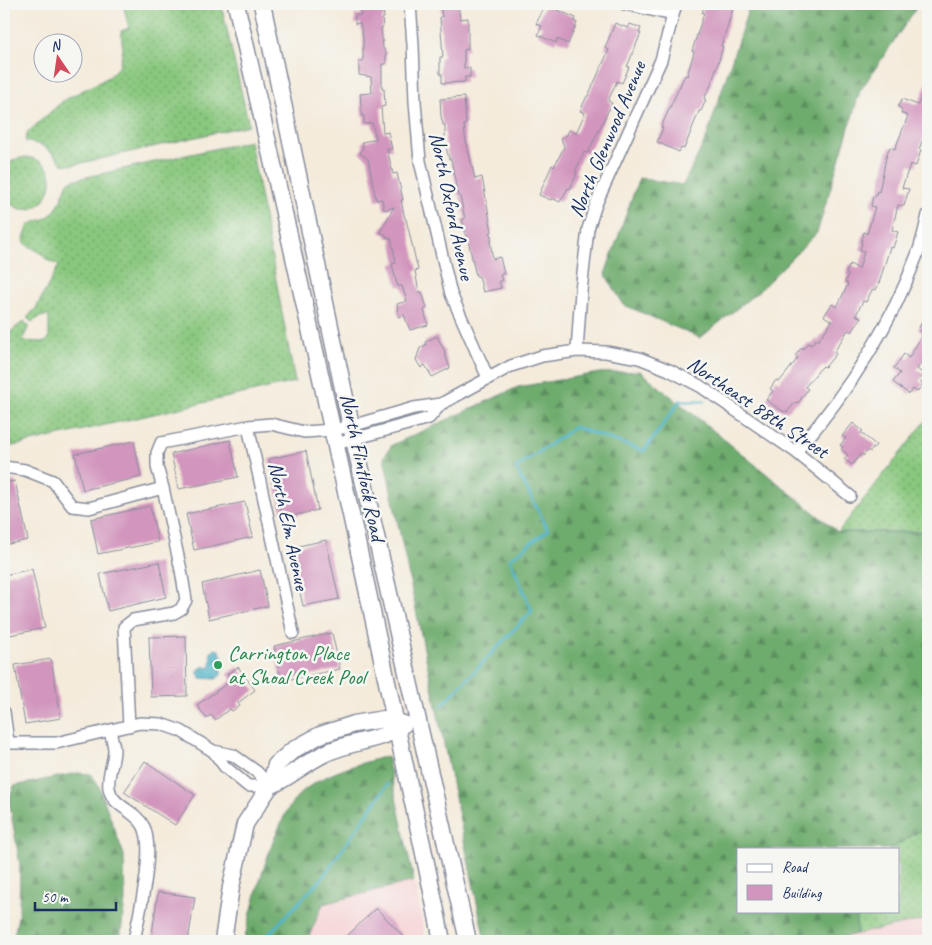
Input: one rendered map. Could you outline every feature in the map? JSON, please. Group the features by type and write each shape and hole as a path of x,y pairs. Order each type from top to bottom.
{"main road":[{"name":"North Flintlock Road","path":"236,4 335,437 442,941"},
{"name":"North Flintlock Road","path":"262,4 353,433 468,941"},
{"path":"223,941 231,887 245,824 270,786 285,779 326,753 387,734 396,725 419,721"}],"street":[{"name":"North Oxford Avenue","path":"410,4 420,162 451,294 488,378"},
{"path":"625,4 675,9"},
{"name":"North Glenwood Avenue","path":"577,351 583,266 588,229 596,204 661,60 675,9"},
{"path":"796,452 854,377 892,313 918,255 928,215"},
{"name":"Northeast 88th Street","path":"163,488 156,468 157,453 161,443 248,426 271,424 335,437 429,418 442,404 511,366 534,359 577,351 606,352 639,358 669,370 700,386 796,452 850,496"},
{"name":"North Elm Avenue","path":"248,426 293,633"},
{"path":"4,467 25,470 53,482 72,506 89,508 163,488 186,600 181,609 174,613 132,620 124,628 129,726"},
{"path":"4,712 6,743 56,743 140,723 161,724 181,732 213,751 233,755 258,772 270,786"},
{"path":"110,731 114,750 108,787 113,800 130,812 144,826 148,847 134,941"},
{"path":"213,751 225,767 248,786 270,786"}],"shaded area":[{"path":"414,881 426,941 307,941 323,904"},
{"path":"928,919 928,941 824,941"}],"green space":[{"path":"123,4 221,4 249,125 73,165 62,164 53,153 41,145 25,141 28,132 64,100 109,77 119,66 123,50 121,31 129,28"},
{"path":"750,4 919,4 860,91 817,233 760,290 700,338 624,305 605,274 639,178 683,185 706,139"},
{"path":"250,141 295,382 4,448 4,337 24,321 29,326 22,341 46,342 49,338 49,315 40,317 32,322 27,318 36,308 59,265 47,260 41,253 25,244 24,238 29,225 46,218 55,210 68,182 73,180"},
{"path":"25,157 41,162 49,171 51,183 48,195 40,204 29,209 17,208 4,197 4,169 13,160"},
{"path":"640,371 838,532 928,532 928,826 892,848 737,848 737,912 855,912 857,934 824,941 485,941 384,457 392,445 518,387 599,373"},
{"path":"928,418 928,531 838,532"},
{"path":"387,756 414,881 323,904 307,941 244,941 267,859 277,832 295,799 314,783 326,777"},
{"path":"77,773 91,774 98,784 124,855 125,901 120,941 4,941 4,937 14,936 19,912 20,865 9,800 14,786"},
{"path":"928,826 928,919 857,934 855,912 900,912 900,848 892,848"}],"water":[{"name":"Carrington Place at Shoal Creek Pool","path":"214,649 219,650 225,663 221,668 221,675 216,679 201,678 198,670 204,666 209,668 212,664 210,662 212,659 210,653"}],"building":[{"path":"370,4 382,4 383,6 384,18 382,18 383,27 381,28 383,48 386,53 386,64 382,64 382,89 384,89 385,106 381,107 383,133 388,132 392,149 387,149 393,174 397,173 405,219 418,270 415,271 419,292 422,292 427,308 424,310 428,325 410,330 404,315 399,317 397,309 397,304 407,301 402,286 398,286 396,281 392,264 396,263 391,238 387,238 386,235 380,232 394,207 384,210 382,199 376,200 368,159 360,153 363,147 362,142 376,139 372,123 364,124 364,116 362,116 360,94 372,93 371,77 359,75 359,61 363,61 363,37 360,23 355,24 355,15 361,15 360,7 370,7"},
{"path":"440,4 458,4 460,19 468,18 468,49 464,50 464,68 470,68 470,77 465,77 465,82 442,83 442,74 440,74 440,57 443,57"},
{"path":"705,4 716,4 733,9 711,85 704,99 706,100 701,111 699,111 684,149 681,148 679,152 657,142 663,128 661,127 685,75 687,76"},
{"path":"545,5 576,18 574,21 577,23 568,44 557,39 556,43 538,35 542,26 536,24"},
{"path":"615,23 628,28 630,24 641,28 639,33 641,33 627,67 629,67 622,83 617,81 608,101 612,103 588,153 584,152 570,189 568,188 560,202 552,198 551,200 539,195 552,165 554,167 564,147 561,138 567,135 569,130 576,133 585,113 580,111 609,50 605,48"},
{"path":"928,80 928,129 919,149 921,150 916,166 910,164 902,188 909,189 904,206 898,205 892,230 898,232 893,248 890,247 876,290 873,289 866,302 863,301 856,315 861,318 852,332 848,330 834,352 836,354 805,387 808,389 798,403 794,404 787,412 784,412 766,400 773,391 770,389 776,380 779,382 798,358 795,356 802,347 803,349 808,343 811,345 816,339 818,341 832,321 824,316 832,304 837,307 848,284 845,282 850,264 859,269 864,251 860,250 861,243 864,232 867,234 875,207 871,206 873,196 875,197 877,191 879,192 887,153 890,147 895,149 908,116 901,113 902,109 898,107 902,99 918,105"},
{"path":"464,97 465,136 475,179 482,177 492,232 490,232 492,241 490,241 493,259 500,257 504,274 500,274 501,288 483,292 479,276 476,276 462,219 465,219 460,196 458,196 451,159 449,159 445,142 445,125 443,125 441,116 440,99"},
{"path":"928,310 928,354 917,369 924,374 919,381 923,384 917,392 913,389 909,394 893,382 900,373 894,368 904,354 909,358 923,333 918,330"},
{"path":"437,336 450,368 432,377 425,365 421,368 416,360 420,348 426,345 425,342"},
{"path":"853,423 863,431 861,433 876,445 870,452 868,450 863,456 861,454 852,465 844,459 848,455 841,449 843,447 840,445 846,438 842,436"},
{"path":"230,440 238,477 179,489 171,454"},
{"path":"134,441 141,477 83,490 75,454"},
{"path":"306,451 318,510 283,518 269,459"},
{"path":"15,481 28,540 4,545 4,483"},
{"path":"245,502 253,537 194,550 186,514"},
{"path":"150,506 158,542 98,554 91,519"},
{"path":"326,540 339,599 303,606 290,548"},
{"path":"159,562 166,597 108,611 100,574"},
{"path":"32,569 45,628 10,635 4,609 4,575"},
{"path":"260,570 268,606 209,619 202,584"},
{"path":"332,633 340,669 281,681 274,646"},
{"path":"186,636 187,696 151,697 149,637"},
{"path":"51,659 61,718 25,724 15,665"},
{"path":"238,667 255,690 238,703 240,706 232,711 230,709 215,720 211,715 206,718 197,705 232,680 227,674"},
{"path":"145,761 195,795 175,825 124,792"},
{"path":"158,892 195,897 188,941 151,941"},
{"path":"376,908 408,941 342,941"}],"waterway":[{"path":"442,705 532,611 510,559 548,530 516,468 575,427 644,451 680,401 705,401"},
{"path":"265,941 264,939 323,877 388,784"}],"place":[{"name":"Carrington Place at Shoal Creek Pool","path":"218,665"}]}
